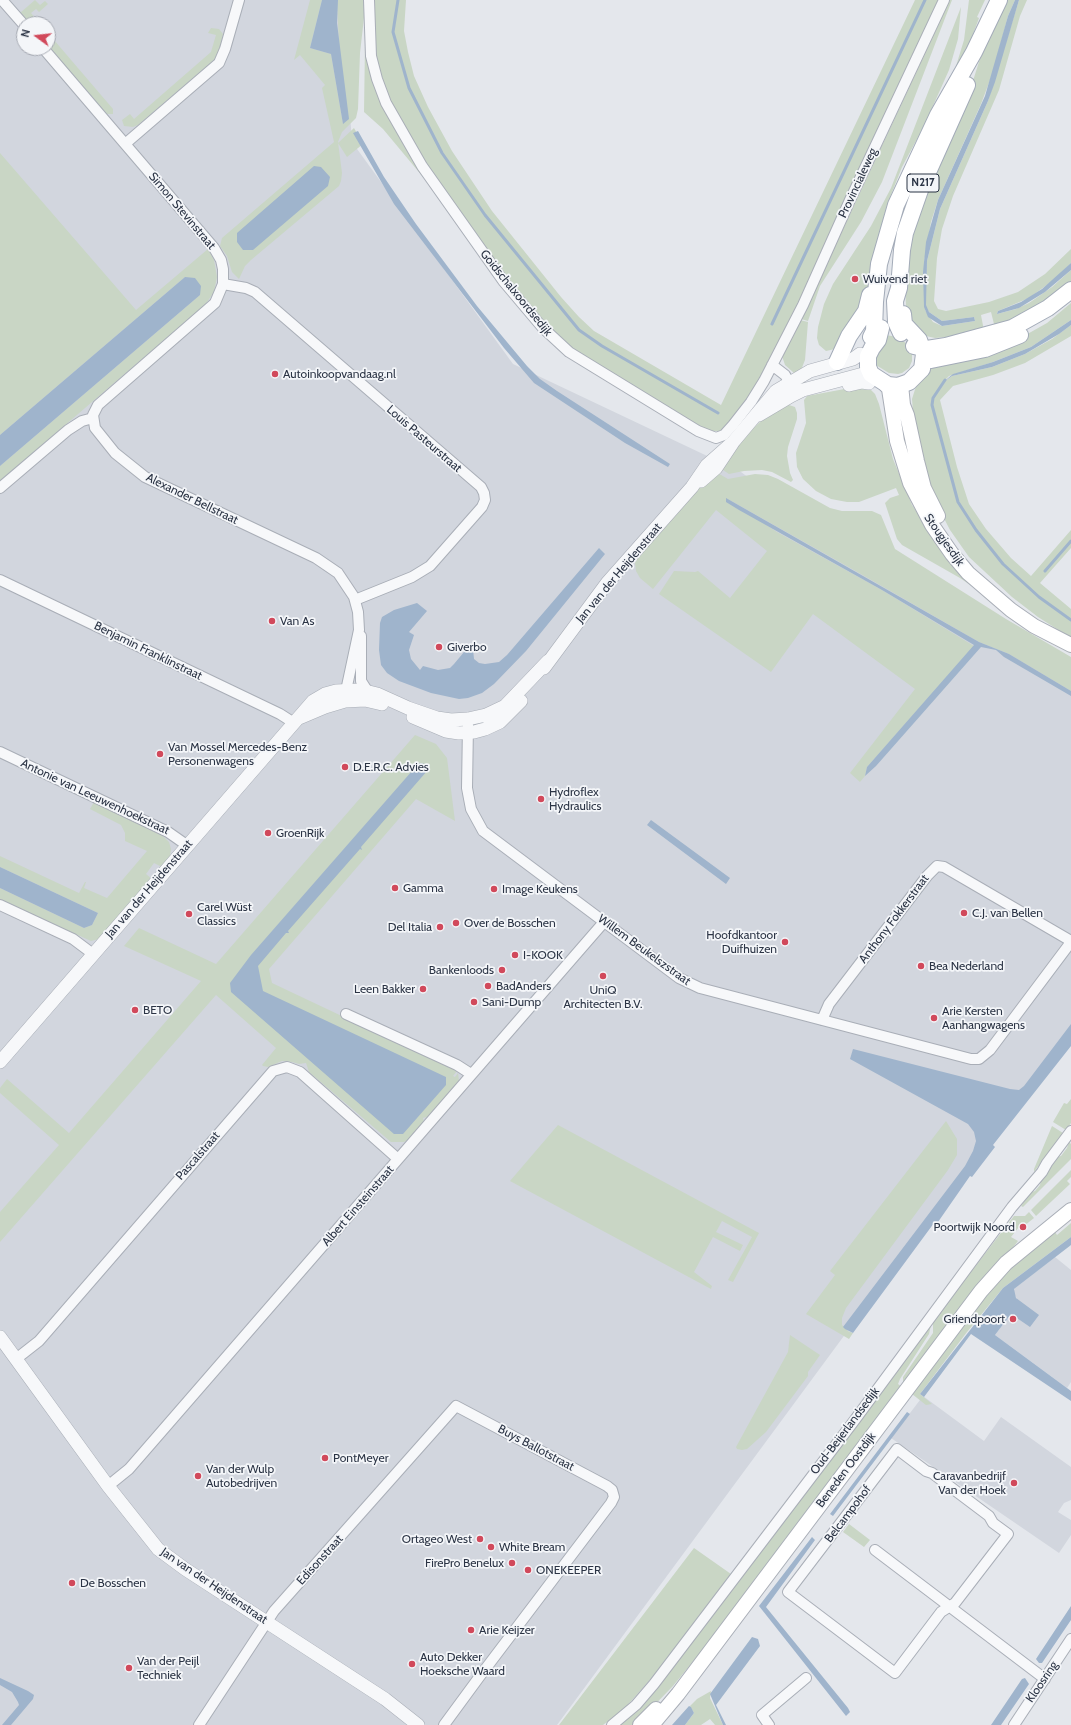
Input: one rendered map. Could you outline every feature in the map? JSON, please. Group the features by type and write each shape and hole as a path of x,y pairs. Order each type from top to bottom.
{"main road":[{"name":"N217","path":"914,340 916,363 911,371 878,376 869,353 878,340 876,334 880,294 877,279 883,246 901,192 938,115 974,52 999,0"},
{"name":"N217","path":"923,365 914,340 896,322 896,301 899,288 902,250 910,216 926,175 968,84 974,52"},
{"path":"837,362 846,341 866,311 870,294 877,279"},
{"path":"876,334 891,330 914,340 946,346 1012,328 1044,311 1071,290"},
{"path":"878,376 916,377 923,365 933,359 975,352 1017,337 1051,316 1071,300"},
{"name":"Stougjesdijk","path":"878,376 884,404 900,415"},
{"name":"Stougjesdijk","path":"878,376 902,405 900,415 924,488 935,513 950,538 983,575 1015,603 1068,643"},
{"name":"Beneden Oostdijk","path":"652,1725 975,1299 1018,1247 1071,1198"},
{"name":"Beneden Oostdijk","path":"1006,1263 1071,1210"},
{"name":"Beneden Oostdijk","path":"640,1725 689,1678"}],"street":[{"path":"2,0 16,16"},
{"path":"50,56 125,144 220,61 225,49 239,0"},
{"name":"Goidschalxoordsedijk","path":"369,0 369,34 373,66 382,92 399,128 422,166 477,245 530,313 560,345 589,366 698,431 713,438 724,435 740,416 755,396 772,364"},
{"name":"Provincialeweg","path":"772,364 803,305 850,200 944,0"},
{"name":"Simon Stevinstraat","path":"125,144 217,253 223,269 223,284"},
{"path":"0,488 68,430 82,421 93,418 94,410 98,405 213,306 219,297 223,284"},
{"name":"Louis Pasteurstraat","path":"223,284 246,288 258,295 480,487 484,493 485,500 482,507 430,566 412,577 355,600"},
{"name":"Jan van der Heijdenstraat","path":"296,721 336,703 363,696 439,729 468,733 490,728 504,719 524,697 548,661 607,583 692,487 716,468 734,441 753,419 810,371 853,358 878,376"},
{"path":"772,364 781,370 792,387"},
{"name":"Jan van der Heijdenstraat","path":"792,387 820,385 878,376"},
{"name":"Alexander Bellstraat","path":"93,418 95,428 104,440 115,453 136,471 154,482 323,562 341,577 355,600 358,612 358,630 349,671 347,690"},
{"name":"Benjamin Franklinstraat","path":"0,580 296,721"},
{"name":"Alexander Bellstraat","path":"358,630 361,637 361,681 363,696"},
{"name":"Jan van der Heijdenstraat","path":"0,1062 307,707 316,699 329,693 347,690 437,718 455,720 468,719 486,715 505,706 548,661"},
{"name":"Willem Beukelszstraat","path":"468,719 467,788 472,809 483,831 688,984 711,992 971,1059 979,1059 985,1056"},
{"name":"Antonie van Leeuwenhoekstraat","path":"0,752 168,832 188,846"},
{"name":"Anthony Fokkerstraat","path":"822,1020 827,1007 927,876 939,866 944,867 1071,941 985,1056"},
{"path":"0,905 73,939 93,954"},
{"name":"Albert Einsteinstraat","path":"108,1486 129,1469 604,922"},
{"path":"346,1014 458,1065 471,1074"},
{"name":"Pascalstraat","path":"16,1359 39,1341 274,1071 285,1067 300,1072 398,1158"},
{"name":"Oud-Beijerlandsedijk","path":"612,1725 636,1705 654,1684 854,1421 1012,1207 1042,1172 1071,1131"},
{"name":"Jan van der Heijdenstraat","path":"0,1336 108,1486 148,1539 162,1553 363,1684 414,1721 427,1725"},
{"name":"Buys Ballotstraat","path":"444,1725 611,1503 613,1494 607,1486 456,1406"},
{"name":"Edisonstraat","path":"199,1725 266,1622 456,1406"},
{"name":"Belcampohof","path":"897,1449 990,1516 993,1522 1008,1534 955,1603 948,1607 942,1610 895,1673 788,1592 897,1449"},
{"path":"875,1550 948,1607 1045,1679"},
{"name":"Kloosring","path":"1014,1725 1071,1639"},
{"path":"769,1725 762,1715 806,1678"}],"shaded area":[{"name":"De Bosschen","path":"0,0 342,0 352,142 513,364 741,472 841,547 1071,678 1071,1028 557,1725 0,1725"},
{"path":"1055,1257 1071,1270 1071,1382 1067,1388 995,1335 1011,1314 1017,1299 1013,1292 1015,1288"},
{"name":"Caravanbedrijf Van der Hoek","path":"923,1396 984,1441 1001,1417 1071,1467 1071,1500 1064,1503 1058,1512 1071,1520 1071,1535 1059,1553 891,1438"}],"green space":[{"path":"35,0 40,5 45,1 48,4 39,12 36,9 31,13 33,16 23,16 20,13"},
{"path":"310,0 322,0 310,48 331,54 343,124 337,4 338,0 366,0 360,53 358,109 356,118 342,132 338,142 342,173 341,181 339,186 251,260 245,266 239,279 232,272 227,256 220,246 222,238 334,142 322,88 325,85 300,55 294,60"},
{"path":"374,0 406,0 404,31 408,52 414,76 428,107 452,151 492,211 561,297 594,331 721,405 915,0 940,0 798,306 753,392 730,423 720,431 714,431 707,430 593,364 553,334 525,301 457,211 412,143 385,91 374,48"},
{"path":"950,0 952,0 882,182 861,222 820,286 808,321 801,319"},
{"path":"969,0 985,0 977,17 979,18 968,48 953,76 964,40"},
{"path":"1005,0 1015,0 1008,16 993,72 981,104 938,200 931,222 924,262 925,310 933,322 942,326 975,321 974,317 942,321 929,312 926,308 925,291 927,261 940,209 988,101 1019,0 1027,0 1020,16 999,90 953,196 942,229 937,258 934,301 938,309 946,311 989,302 1018,292 1045,274 1071,249 1071,263 1059,276 1029,298 998,311 997,314 1016,309 1029,303 1052,287 1071,270 1071,285 1066,290 995,328 991,312 981,315 984,331 935,338 926,336 915,330 906,306 905,284 913,226 971,87 985,43"},
{"path":"961,7 958,39 949,70 924,126 902,167 887,205 875,249 867,295 835,349 826,351 819,345 817,338 818,327 824,304 833,284 871,226 891,188"},
{"path":"211,28 219,29 223,34 219,52 214,60 138,125 133,127 124,126 122,120 130,114 134,119 211,52 216,35 208,33"},
{"path":"56,42 113,109 113,114 106,114 56,55"},
{"path":"365,44 368,62 423,177 383,129 364,112"},
{"path":"354,128 363,144 347,157 338,143"},
{"path":"0,153 136,310 208,249 214,260 217,277 214,292 205,305 0,481 0,466 200,295 185,277 0,435"},
{"path":"1071,303 1071,320 1031,347 993,362 949,376 942,383 952,376 992,367 1025,354 1052,339 1071,325 1071,336 1025,363 993,375 953,386 940,400 957,467 969,504 986,529 1011,558 1031,576 1071,530 1071,548 1040,583 1071,609 1071,638 1038,617 1012,597 969,557 950,530 931,493 913,412 912,399 918,380 929,368 1015,341 1047,323"},
{"path":"800,320 808,322 805,360 801,370 794,373 785,365 782,356"},
{"path":"886,335 897,337 910,346 912,361 909,368 902,373 889,373 871,362"},
{"path":"850,388 871,390 875,394 893,459 912,505 932,534 976,589 960,578 902,545 897,539 885,503 890,498 899,495 896,488 859,502 847,502 831,499 816,491 803,479 797,467 796,453 806,423 804,400 807,396"},
{"path":"786,404 795,407 797,413 797,419 788,447 787,456 790,473 793,480 791,482 772,472 762,470 729,474 720,468 747,434 761,421"},
{"path":"716,472 728,479 755,474 768,475 830,508 842,511 872,511 881,515 895,549 1006,619 1071,657 1071,691 1009,654 979,642 726,498 777,532 882,590 974,646 867,767 865,776 860,782 850,773 915,689 813,614 771,672 659,594 674,571 698,571 730,598 767,551 716,510 653,589 640,578 636,571 635,563 638,556 702,485"},
{"path":"415,735 436,744 447,758 455,821 416,799 269,969 272,983 456,1070 457,1071 453,1076 455,1077 458,1073 459,1081 430,1116 423,1118 424,1122 409,1139 404,1142 391,1142 309,1072 306,1063 299,1064 282,1061 268,1067 263,1066 262,1065 276,1048 216,995 0,1242 0,1212 59,1145 0,1093 0,1088 7,1079 69,1133 201,981 124,946 139,928 216,964"},
{"path":"94,802 162,835 169,842 171,849 170,857 162,867 154,863 146,874 152,879 99,939 91,941 0,900 0,888 84,928 92,925 98,913 0,867 0,856 79,893 86,882 84,888 107,898 147,851 125,841 125,833 121,825 90,809"},
{"path":"1071,1099 1071,1123 1066,1130 1053,1122 1064,1103 1067,1104"},
{"path":"946,1121 957,1139 957,1155 948,1170 846,1308 842,1318 842,1325 848,1331 853,1333 849,1339 806,1314 835,1275 830,1271"},
{"path":"558,1125 759,1233 733,1282 728,1280 752,1237 722,1221 716,1232 743,1245 740,1251 713,1237 694,1272 712,1286 711,1289 510,1181"},
{"path":"1052,1126 1063,1133 1034,1172 1034,1169"},
{"path":"1069,1142 1071,1144 1071,1159 1023,1207 1021,1206 1031,1192 1035,1191 1040,1185 1041,1179 1057,1157 1061,1156 1067,1148"},
{"path":"1071,1170 1071,1177 1067,1181 1070,1184 1036,1216 1031,1210"},
{"path":"1029,1212 1034,1218 1024,1226 1019,1227 1011,1237 1018,1241 905,1384 903,1383 903,1377 933,1333 933,1321 1014,1216 1025,1216"},
{"path":"1071,1223 1071,1237 1003,1288 967,1332 920,1394 932,1404 926,1405 912,1394 911,1393 974,1309 1000,1278 1055,1232 1057,1235"},
{"path":"931,1325 929,1334 900,1379 898,1384 902,1387 713,1637 673,1686 635,1725 619,1725 641,1705 668,1674"},
{"path":"790,1335 820,1355 808,1372 808,1376 766,1432 747,1449 737,1449 736,1447 788,1352"},
{"path":"849,1524 870,1540 864,1547 843,1532"},
{"path":"694,1548 731,1574 658,1671 624,1709 603,1725 559,1725"},
{"path":"711,1691 710,1698 723,1725 715,1725 710,1719 701,1725 685,1725 694,1713 690,1706 697,1699"}],"water":[{"path":"322,0 338,0 337,23 349,119 343,124 331,54 310,48"},
{"path":"1015,0 1019,0 995,82 940,209 927,261 926,305 929,312 942,321 974,317 975,321 942,326 928,317 924,307 923,272 926,242 938,200 985,96 1008,16"},
{"path":"358,131 384,177 416,224 477,306 527,366 540,379 557,391 670,464 668,467 625,443 534,383 504,348 394,204 353,133"},
{"path":"314,166 321,167 330,177 328,186 253,250 243,250 237,242 237,233"},
{"path":"1071,263 1071,270 1045,292 1019,308 997,314 998,311 1021,302 1042,289"},
{"path":"185,277 195,278 201,286 200,295 0,466 0,435"},
{"path":"1071,320 1071,325 1059,334 1025,354 992,367 952,376 942,383 953,374 993,362 1031,347"},
{"path":"726,498 979,642 1009,654 1071,691 1071,696 1004,657 996,650 981,647 876,766 865,776 867,767 974,645 882,590 739,510 726,502"},
{"path":"599,548 605,554 526,651 494,684 482,693 468,698 459,699 431,693 399,681 387,673 381,665 379,650 380,623 382,617 394,610 417,603 427,611 409,632 414,635 409,650 411,659 420,670 423,666 438,670 450,668 469,646 473,649 474,659 479,663 485,664 499,662 507,655"},
{"path":"419,763 425,764 427,771 361,847 362,850 360,849 288,931 289,933 286,933 258,966 263,991 446,1077 446,1085 403,1134 394,1134 231,992 230,983 251,955"},
{"path":"651,820 730,878 726,884 647,825"},
{"path":"0,867 98,913 92,925 84,928 0,888"},
{"path":"1071,1024 1071,1046 993,1145 995,1147 972,1177 970,1176 938,1222 934,1223 853,1333 845,1329 843,1327 965,1166 973,1151 976,1141 974,1132 968,1124 850,1059 853,1049 1019,1090 1024,1086"},
{"path":"1071,1237 1071,1245 1014,1289 1016,1298 1039,1315 1030,1327 1011,1314 995,1335 1071,1391 1071,1401 971,1334 924,1397 920,1394 1003,1288"},
{"path":"907,1412 910,1414 833,1516 830,1514"},
{"path":"812,1537 815,1540 766,1607 848,1708 850,1712 846,1716 759,1606"},
{"path":"1071,1606 1071,1620 1042,1663 1039,1663 1036,1659"},
{"path":"752,1637 758,1639 760,1646 716,1705 726,1725 723,1725 710,1694"},
{"path":"0,1678 34,1695 33,1699 11,1725 2,1725 19,1705 12,1692 0,1685"},
{"path":"1025,1678 1029,1684 1001,1725 991,1725 1022,1679"},
{"path":"689,1706 694,1713 685,1725 672,1725"}],"waterway":[{"path":"398,0 393,32 409,88 442,153 485,215 579,330 602,346 718,413"},
{"path":"772,324 925,0"},
{"path":"945,380 933,398 932,405 958,502 976,530 1003,564 1039,597 1071,620"},
{"path":"1045,571 1071,541"}],"place":[{"name":"Wuivend riet","path":"855,279"},
{"name":"Autoinkoopvandaag.nl","path":"275,374"},
{"name":"Van As","path":"272,621"},
{"name":"Giverbo","path":"439,647"},
{"name":"Van Mossel Mercedes-Benz Personenwagens","path":"160,754"},
{"name":"D.E.R.C. Advies","path":"345,767"},
{"name":"Hydroflex Hydraulics","path":"541,799"},
{"name":"GroenRijk","path":"268,833"},
{"name":"Gamma","path":"395,888"},
{"name":"Image Keukens","path":"494,889"},
{"name":"C.J. van Bellen","path":"964,913"},
{"name":"Carel Wüst Classics","path":"189,914"},
{"name":"Over de Bosschen","path":"456,923"},
{"name":"Del Italia","path":"440,927"},
{"name":"Hoofdkantoor Duifhuizen","path":"785,942"},
{"name":"I-KOOK","path":"515,955"},
{"name":"Bea Nederland","path":"921,966"},
{"name":"Bankenloods","path":"502,970"},
{"name":"UniQ Architecten B.V.","path":"603,976"},
{"name":"BadAnders","path":"488,986"},
{"name":"Leen Bakker","path":"423,989"},
{"name":"Sani-Dump","path":"474,1002"},
{"name":"BETO","path":"135,1010"},
{"name":"Arie Kersten Aanhangwagens","path":"934,1018"},
{"name":"Poortwijk Noord","path":"1023,1227"},
{"name":"Griendpoort","path":"1013,1319"},
{"name":"PontMeyer","path":"325,1458"},
{"name":"Van der Wulp Autobedrijven","path":"198,1476"},
{"name":"Caravanbedrijf Van der Hoek","path":"1014,1483"},
{"name":"Ortageo West","path":"480,1539"},
{"name":"White Bream","path":"491,1547"},
{"name":"FirePro Benelux","path":"512,1563"},
{"name":"ONEKEEPER","path":"528,1570"},
{"name":"De Bosschen","path":"72,1583"},
{"name":"Arie Keijzer","path":"471,1630"},
{"name":"Auto Dekker Hoeksche Waard","path":"412,1664"},
{"name":"Van der Peijl Techniek","path":"129,1668"}]}
